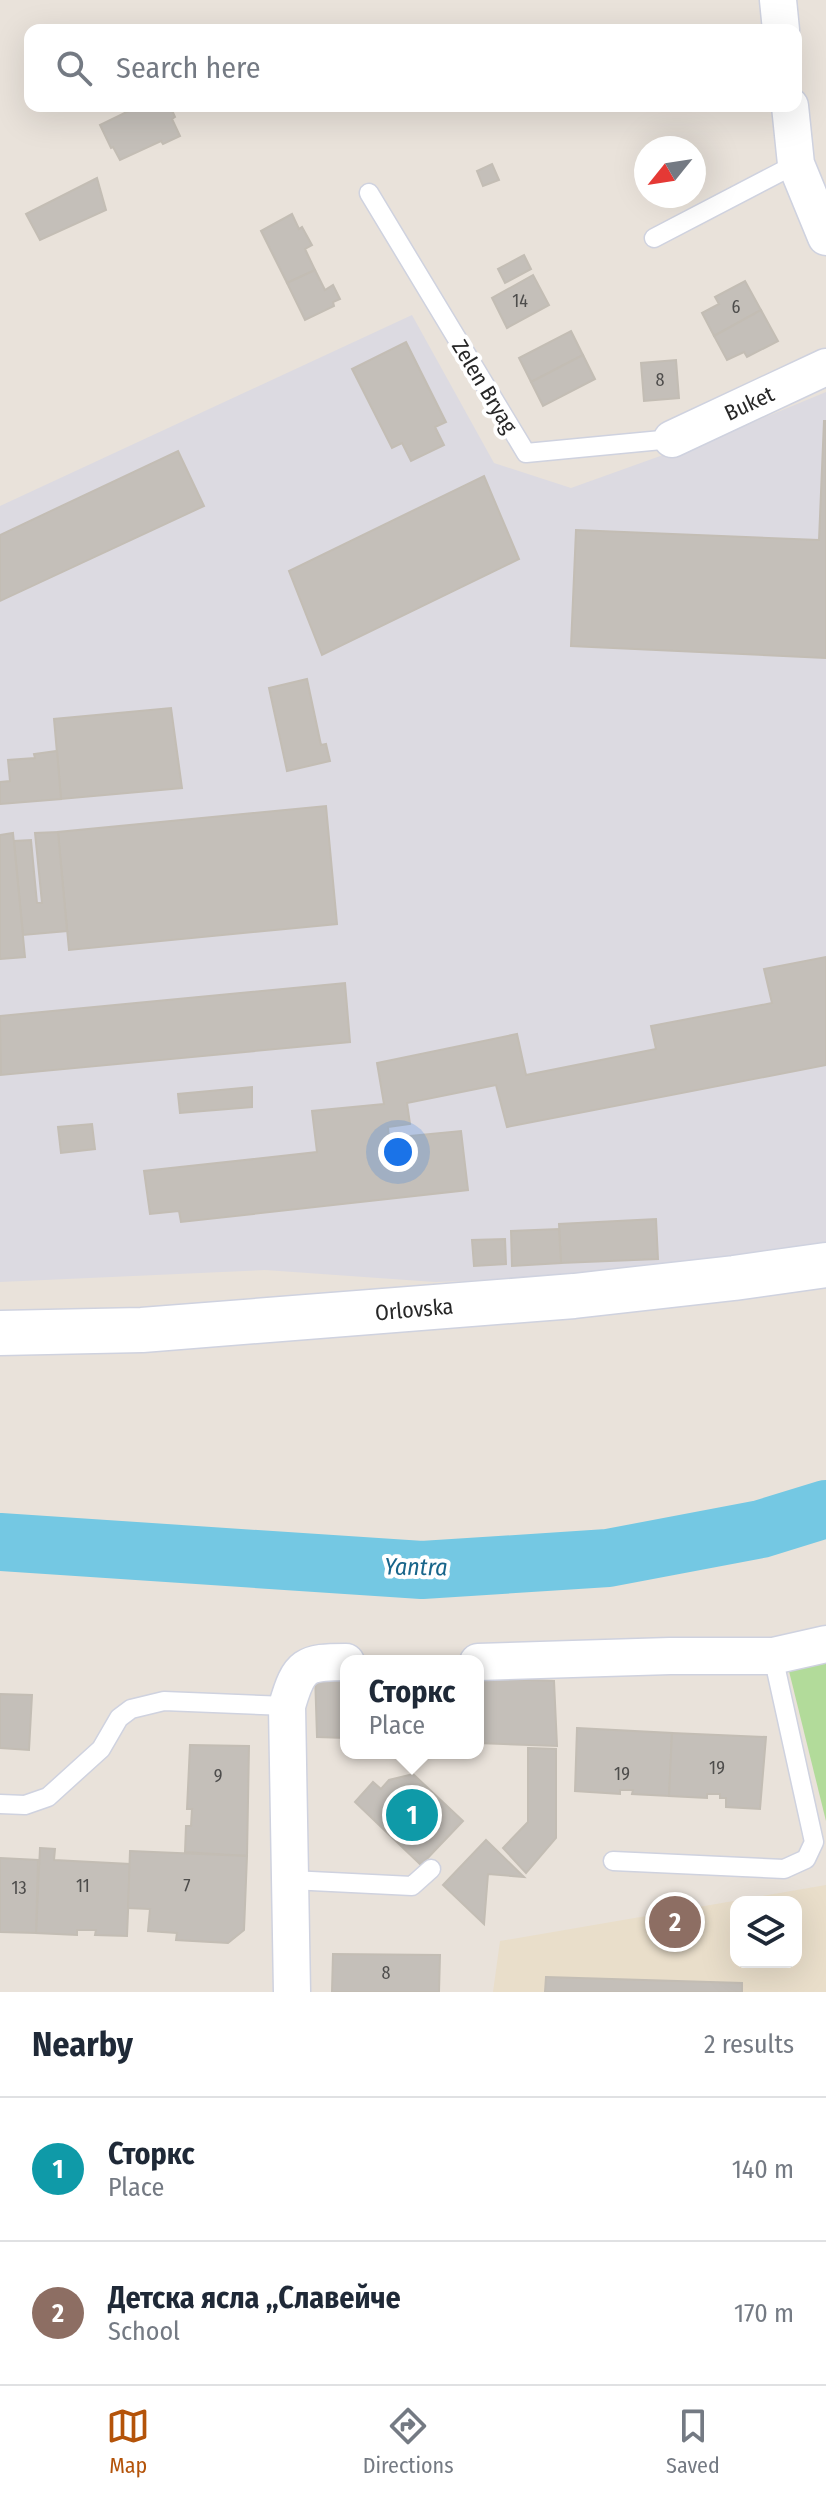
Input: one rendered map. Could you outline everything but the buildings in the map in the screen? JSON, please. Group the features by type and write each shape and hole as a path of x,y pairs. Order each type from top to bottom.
{"street":[{"path":"778,0 780,24"},
{"path":"791,112 796,164 826,237"},
{"name":"Buket","path":"672,439 826,367"},
{"name":"Orlovska","path":"0,1333 142,1330 574,1296 826,1265"},
{"path":"484,1662 773,1656 826,1644"},
{"path":"292,1992 287,1706 303,1669 314,1663 340,1662"}],"lane":[{"path":"654,238 796,164"},
{"name":"Zelen Bryag","path":"369,193 526,453 672,439"},
{"path":"613,1861 784,1869 806,1859 814,1842 773,1656"},
{"path":"0,1804 25,1805 48,1797 101,1749 119,1718 131,1709 164,1701 287,1706"},
{"path":"291,1880 412,1886 431,1869"}],"shaded area":[{"path":"412,315 494,463 571,488 744,426 826,392 826,1243 789,1255 623,1276 435,1282 265,1270 0,1282 0,506"},
{"path":"826,1885 826,1992 493,1992 500,1941 730,1901 730,1968 802,1968 802,1896 762,1896"}],"green space":[{"path":"826,1655 826,1821 787,1663"}],"waterway":[{"name":"Yantra","path":"0,1542 422,1570 608,1558 761,1529 826,1509"}],"place":[{"name":"Сторкс","path":"412,1815"},
{"name":"Детска ясла „Славейче","path":"675,1922"}]}
